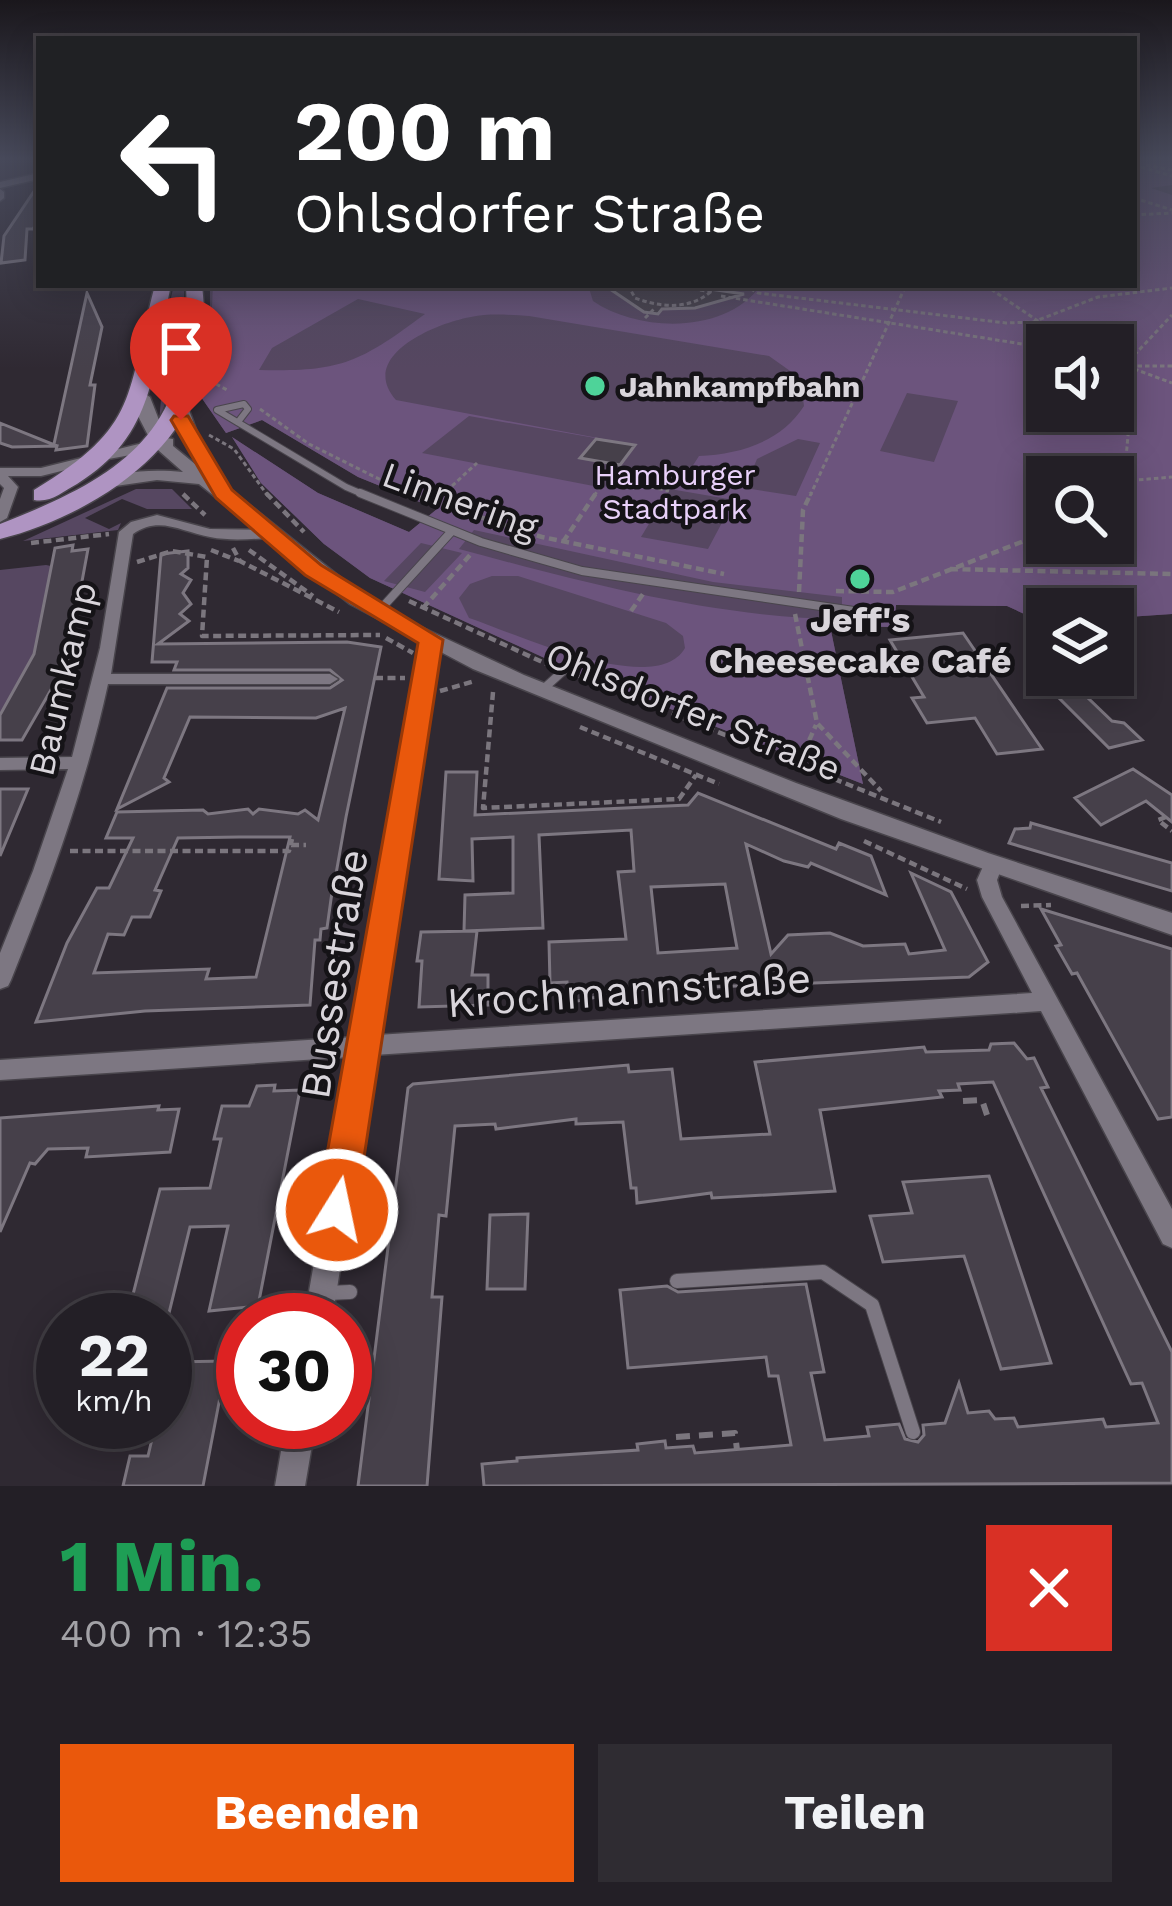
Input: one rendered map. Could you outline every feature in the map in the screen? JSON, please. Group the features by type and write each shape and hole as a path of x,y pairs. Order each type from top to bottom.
{"main road":[{"path":"0,518 103,455 129,426 142,398 162,288"},
{"path":"7,538 101,485 158,443 179,407 196,337 194,288"}],"street":[{"name":"Ohlsdorfer Straße","path":"142,398 158,443 379,623 992,867 1172,924"},
{"name":"Ohlsdorfer Straße","path":"179,407 181,420 207,448 224,494"},
{"path":"0,474 41,472 158,443 207,448"},
{"path":"0,474 11,488 0,518"},
{"path":"101,485 157,475 200,479"},
{"name":"Baumkamp","path":"0,980 52,851 105,679 126,532 149,520 172,520 209,533 271,534"},
{"name":"Bussestraße","path":"323,1293 431,640"},
{"path":"105,679 330,679"},
{"path":"0,764 81,763"},
{"path":"992,867 987,880 992,897 1172,1235"},
{"name":"Krochmannstraße","path":"0,1070 1048,1001"},
{"path":"290,1486 296,1449"}],"lane":[{"name":"Linnering","path":"238,422 248,409 244,404 231,403 217,410 346,488 451,532 582,572 895,616"},
{"path":"379,623 451,532"},
{"path":"542,691 581,655"},
{"path":"677,1281 823,1273 872,1305 913,1432"},
{"path":"323,1293 350,1292"}],"path":[{"path":"629,288 634,298 656,306 690,304 716,288"},
{"path":"747,288 985,322 1033,322 1098,297 1172,288"},
{"path":"885,795 817,723 794,625 803,510 904,288"},
{"path":"989,288 1036,324"},
{"path":"700,290 713,292"},
{"path":"745,300 751,292"},
{"path":"722,296 1026,344"},
{"path":"794,308 799,298"},
{"path":"646,318 662,299"},
{"path":"904,324 911,314"},
{"path":"1134,355 1172,315"},
{"path":"1134,366 1172,366"},
{"path":"1134,370 1172,383"},
{"path":"216,384 233,393"},
{"path":"251,402 315,449 436,501 562,544 736,577"},
{"path":"204,430 226,442 315,543"},
{"path":"207,448 226,442"},
{"path":"436,501 477,464"},
{"path":"1134,480 1172,477"},
{"path":"562,544 600,487"},
{"path":"651,487 669,490"},
{"path":"178,490 209,518"},
{"path":"7,538 115,533"},
{"path":"232,538 315,598 241,562 232,538"},
{"path":"819,590 893,592 1026,540"},
{"path":"423,608 481,542"},
{"path":"122,568 165,551 188,548 207,557 202,635 379,623"},
{"path":"945,569 1172,574"},
{"path":"631,611 650,584"},
{"path":"404,599 564,670 799,764 817,723"},
{"path":"375,678 424,685 473,682"},
{"path":"493,692 483,808 679,799 696,775"},
{"path":"1166,817 1158,820 1172,831"},
{"path":"147,851 152,839"},
{"path":"193,851 197,839"},
{"path":"241,851 245,839"},
{"path":"52,851 289,850 291,842 306,845"},
{"path":"873,845 940,869 969,891"},
{"path":"963,1101 982,1100 987,1115"},
{"path":"676,1437 735,1433 737,1450"}],"green space":[{"name":"Hamburger Stadtpark","path":"1137,229 1172,229 1172,614 1134,617 1134,588 1026,588 1026,615 1007,606 896,605 894,627 830,626 863,784 573,671 370,578 324,544 261,483 232,437 318,493 409,532 437,509 358,477 262,420 226,433 201,397 210,350 210,288 1137,288"},
{"path":"173,288 184,288 184,346 159,422 162,388 157,355"},
{"path":"136,489 172,489 192,509 147,509 122,499 85,518 109,529 121,523 118,530 23,541"},
{"path":"51,566 34,654 0,715 0,570"}],"shaded area":[{"name":"Hamburger Stadtpark","path":"1137,229 1172,229 1172,614 1134,617 1134,588 1026,588 1026,615 1007,606 896,605 894,627 830,626 863,784 573,671 370,578 324,544 261,483 232,437 318,493 409,532 437,509 358,477 262,420 226,433 201,397 210,350 213,288 589,288 593,301 634,319 682,323 727,313 758,288 1137,288","holes":["358,299 425,314 383,344 348,361 310,369 259,370 272,348","485,315 529,316 769,356 800,378 804,406 795,418 758,444 699,456 690,470 666,465 651,487 611,479 604,488 422,453 469,416 635,445 396,400 387,384 386,369 393,356 422,334","907,393 958,401 934,462 880,451","798,439 820,443 796,496 745,488 757,459","670,489 734,500 708,549 641,537","474,530 713,582 842,597 842,619 697,605 459,549","421,543 462,553 425,592 384,581","492,576 518,576 666,623 683,636 685,648 669,662 645,667 616,665 549,648 469,618 459,598 470,584"]}],"building":[{"path":"8,229 27,229 25,260 1,263"},
{"path":"608,288 710,288 744,294 695,308 644,312"},
{"path":"87,293 102,327 90,385 95,385 87,446 56,450"},
{"path":"0,423 57,446 0,443"},
{"path":"596,439 635,445 620,465 580,458"},
{"path":"73,545 72,551 88,549 67,662 22,740 0,740 0,715 34,654 55,548"},
{"path":"188,551 188,568 181,574 191,580 183,593 191,604 180,614 189,621 158,644 347,642 381,647 346,817 336,874 340,877 333,885 327,928 315,940 310,1005 145,1011 36,1022 67,943 97,888 109,888 133,838 106,838 117,812 203,810 208,814 248,809 253,814 259,809 298,814 305,810 318,820 345,708 316,718 190,717 164,778 169,782 117,809 167,688 330,688 342,680 330,670 174,670 177,662 152,662 161,554","holes":["290,837 256,977 206,979 209,969 94,973 108,934 124,935 132,917 150,917 161,891 155,890 178,838"]},
{"path":"963,633 1042,749 997,754 975,718 927,723 912,698 924,697 890,640"},
{"path":"1057,696 1086,696 1142,740 1109,748"},
{"path":"1133,769 1172,795 1172,822 1146,801 1101,825 1075,798"},
{"path":"446,772 477,772 475,815 688,805 698,793 836,849 839,843 871,856 886,895 811,863 808,867 784,861 746,844 771,954 788,935 830,933 863,946 905,944 909,954 945,950 911,873 951,892 988,962 969,977 631,990 568,1003 567,982 550,983 549,942 626,939 618,872 634,871 631,830 539,835 543,928 464,931 465,895 513,893 513,837 472,839 473,881 439,879","holes":["725,884 737,948 658,953 651,887"]},
{"path":"0,789 28,789 0,856"},
{"path":"1031,823 1172,863 1172,891 1009,843 1015,829 1030,828"},
{"path":"1041,909 1172,949 1172,1117 1158,1119 1077,973 1072,974 1056,946 1061,945"},
{"path":"477,931 472,975 488,975 488,1005 419,1007 421,932"},
{"path":"1014,1043 1027,1059 1034,1058 1048,1087 1041,1088 1172,1352 1172,1483 484,1486 482,1464 517,1458 638,1450 637,1444 665,1441 666,1448 693,1446 695,1453 791,1445 778,1376 769,1376 766,1357 628,1368 620,1290 667,1286 678,1292 806,1284 824,1372 811,1373 825,1440 869,1436 867,1427 899,1424 905,1439 918,1442 924,1435 923,1425 945,1423 959,1383 968,1413 989,1411 995,1419 1014,1418 1018,1427 1103,1419 1106,1427 1158,1423 1142,1383 1131,1384 993,1082 958,1084 960,1090 939,1091 942,1097 820,1110 835,1191 712,1198 711,1193 637,1203 623,1122 576,1124 576,1119 496,1129 495,1124 455,1126 446,1216 439,1215 432,1297 442,1297 427,1486 358,1486 363,1449 372,1449 372,1375 408,1088 413,1084 628,1065 629,1072 672,1069 681,1139 770,1134 755,1062 924,1047 926,1052 989,1050 991,1044"},
{"path":"257,1086 300,1090 261,1293 216,1293 216,1310 209,1311 228,1226 190,1227 174,1293 133,1293 160,1189 210,1188 221,1139 214,1139 222,1106 249,1106"},
{"path":"159,1106 158,1110 179,1109 170,1152 86,1157 88,1148 48,1149 35,1164 30,1163 0,1232 0,1118"},
{"path":"989,1176 1051,1363 1001,1369 964,1256 883,1262 870,1216 912,1213 903,1182"},
{"path":"528,1214 525,1289 487,1289 490,1215"},
{"path":"216,1361 216,1418 203,1486 123,1486 130,1456 148,1456 150,1449 192,1449 192,1362"}],"place":[{"name":"Jahnkampfbahn","path":"595,386"},
{"name":"Jeff's Cheesecake Café","path":"860,579"}],"route":[{"path":"181,420 224,494 313,570 431,640 337,1210"}]}
